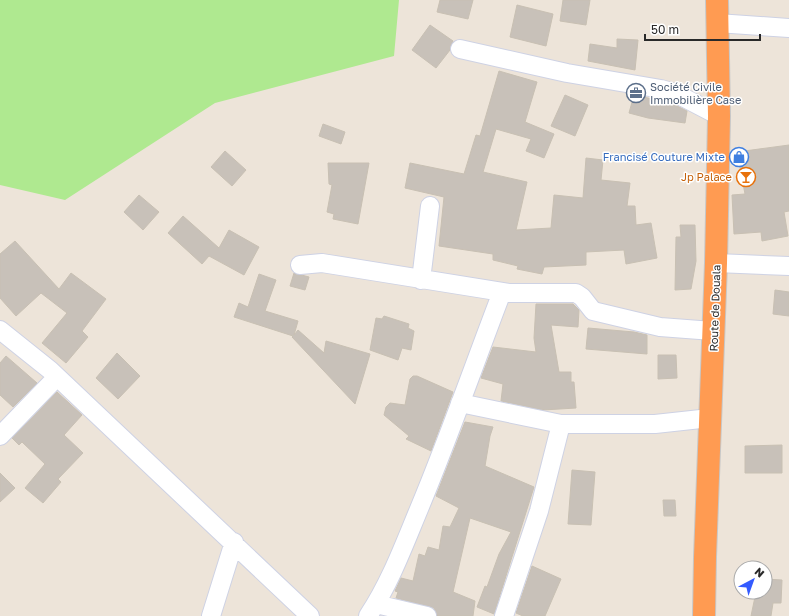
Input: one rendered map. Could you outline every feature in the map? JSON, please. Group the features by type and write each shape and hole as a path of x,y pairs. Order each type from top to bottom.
{"highway":[{"name":"Route de Douala","path":"704,616 704,557 712,394 716,263 718,116 717,0"}],"street":[{"path":"717,23 789,28"},
{"path":"460,49 567,73 661,89 674,93 718,116"},
{"path":"421,280 430,206"},
{"path":"300,265 322,263 502,292 576,293 582,297 593,311 660,327 713,330"},
{"path":"716,263 789,266"},
{"path":"427,616 372,610 410,531 502,292"},
{"path":"0,330 57,376 234,542 310,616"},
{"path":"0,436 57,376"},
{"path":"460,403 561,424 655,424 710,418"},
{"path":"504,616 540,511 561,424"},
{"path":"211,616 234,542"}],"green space":[{"path":"0,0 399,0 394,56 215,103 65,200 0,185"}],"building":[{"path":"440,0 473,0 468,19 437,12"},
{"path":"563,0 590,0 586,25 560,21"},
{"path":"517,5 553,14 546,46 510,37"},
{"path":"430,25 453,41 450,50 436,68 412,50"},
{"path":"617,39 638,40 635,70 588,61 590,44 617,48"},
{"path":"499,71 537,82 525,122 554,134 544,158 526,151 531,139 496,129 483,172 527,182 516,230 551,228 554,195 583,198 586,158 603,160 601,180 630,183 627,206 635,206 636,225 651,223 657,258 626,264 624,250 586,252 586,265 544,267 542,274 517,269 518,266 493,260 493,254 439,246 444,197 405,188 410,163 464,174 476,135 480,136"},
{"path":"565,95 588,105 575,136 551,126"},
{"path":"634,95 671,103 687,111 685,123 648,118 629,113"},
{"path":"323,124 345,132 341,144 319,136"},
{"path":"789,145 789,211 784,212 788,236 762,241 761,232 734,234 732,195 745,194 737,152"},
{"path":"225,151 246,170 232,186 211,167"},
{"path":"328,163 369,163 358,224 333,219 334,214 327,212 332,185 329,184"},
{"path":"139,195 159,212 143,230 124,212"},
{"path":"183,216 219,248 229,230 259,247 244,275 209,256 202,264 168,233"},
{"path":"680,225 695,225 696,261 691,289 675,290 676,237 681,237"},
{"path":"15,241 59,289 71,273 106,299 82,331 88,337 66,363 42,343 67,313 41,293 16,316 0,298 0,254"},
{"path":"294,273 309,277 305,290 290,286"},
{"path":"259,274 276,280 265,311 298,321 294,335 298,330 324,353 326,341 370,354 355,404 292,337 293,336 234,317 239,303 248,307"},
{"path":"775,290 789,292 789,316 773,314"},
{"path":"536,304 573,304 579,310 578,327 551,325 559,372 571,372 571,382 574,382 576,408 543,410 501,401 503,384 481,378 493,347 536,352 534,338"},
{"path":"384,316 409,324 408,328 414,331 411,350 402,348 398,360 370,350 376,318 382,319"},
{"path":"588,328 634,332 647,335 647,354 586,349"},
{"path":"117,353 140,376 118,399 96,378"},
{"path":"658,355 676,355 677,378 658,379"},
{"path":"6,356 37,383 13,407 0,395 0,363"},
{"path":"413,376 417,376 453,392 431,451 406,439 409,436 384,415 386,407 390,403 405,405 410,379"},
{"path":"57,392 82,415 64,435 83,453 58,479 61,482 43,503 25,488 45,464 22,442 19,445 12,438"},
{"path":"465,422 493,427 485,466 534,487 494,614 477,607 485,586 487,587 499,554 511,532 470,518 453,592 475,601 473,616 437,616 434,608 396,598 398,592 395,591 401,578 413,581 419,554 425,556 428,547 439,550 443,526 450,527 459,508 436,496"},
{"path":"782,445 782,473 745,473 745,446"},
{"path":"572,470 595,472 591,525 568,524"},
{"path":"0,473 15,488 0,502"},
{"path":"663,500 675,500 676,516 664,516"},
{"path":"532,566 561,579 545,616 523,616 516,613"},
{"path":"773,579 782,580 781,603 773,603 771,616 751,616 754,600 773,600"}],"place":[{"name":"Société Civile Immobilière Case","path":"636,93"},
{"name":"Francisé Couture Mixte","path":"739,157"},
{"name":"Jp Palace","path":"746,177"}]}
